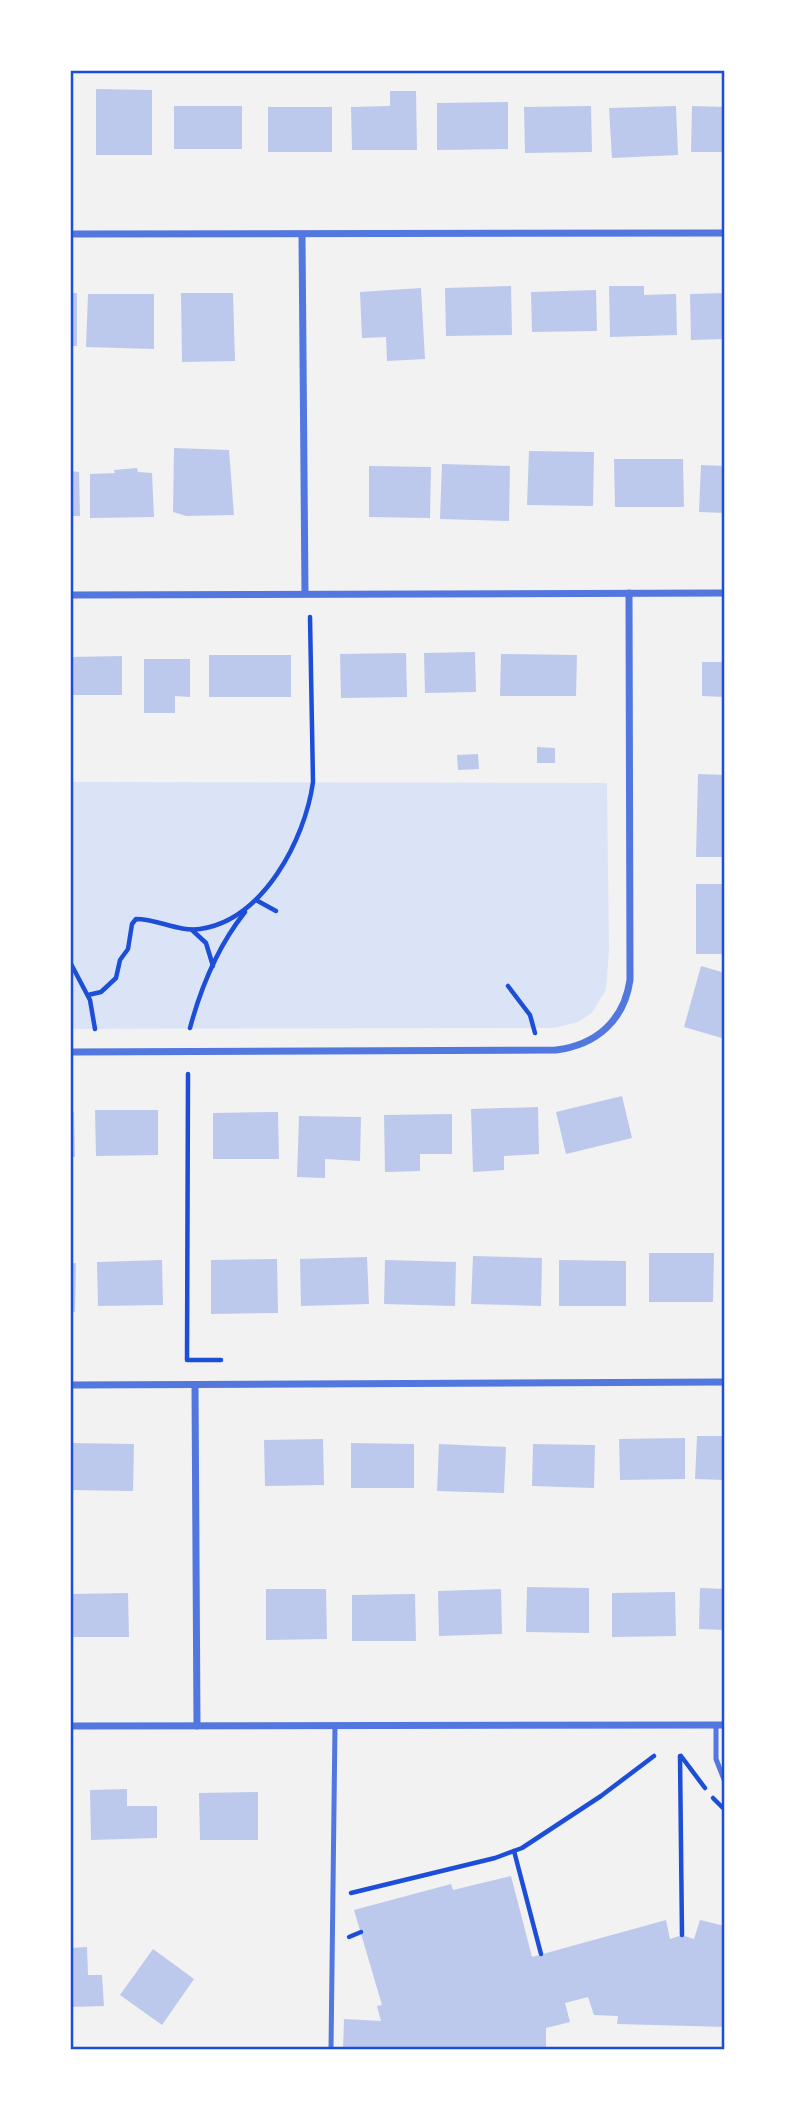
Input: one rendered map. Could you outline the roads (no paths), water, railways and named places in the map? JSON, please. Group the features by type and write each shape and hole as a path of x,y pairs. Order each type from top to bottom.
{"street":[{"path":"70,234 725,233"},
{"path":"302,235 305,593"},
{"path":"70,1052 536,1050 567,1048 593,1039 617,1017 628,997 631,959 629,593"},
{"path":"70,595 725,593"},
{"path":"70,1385 725,1382"},
{"path":"195,1385 197,1726"},
{"path":"70,1726 725,1725"}],"lane":[{"path":"716,1725 716,1759 725,1782"},
{"path":"331,2050 335,1726"}]}
